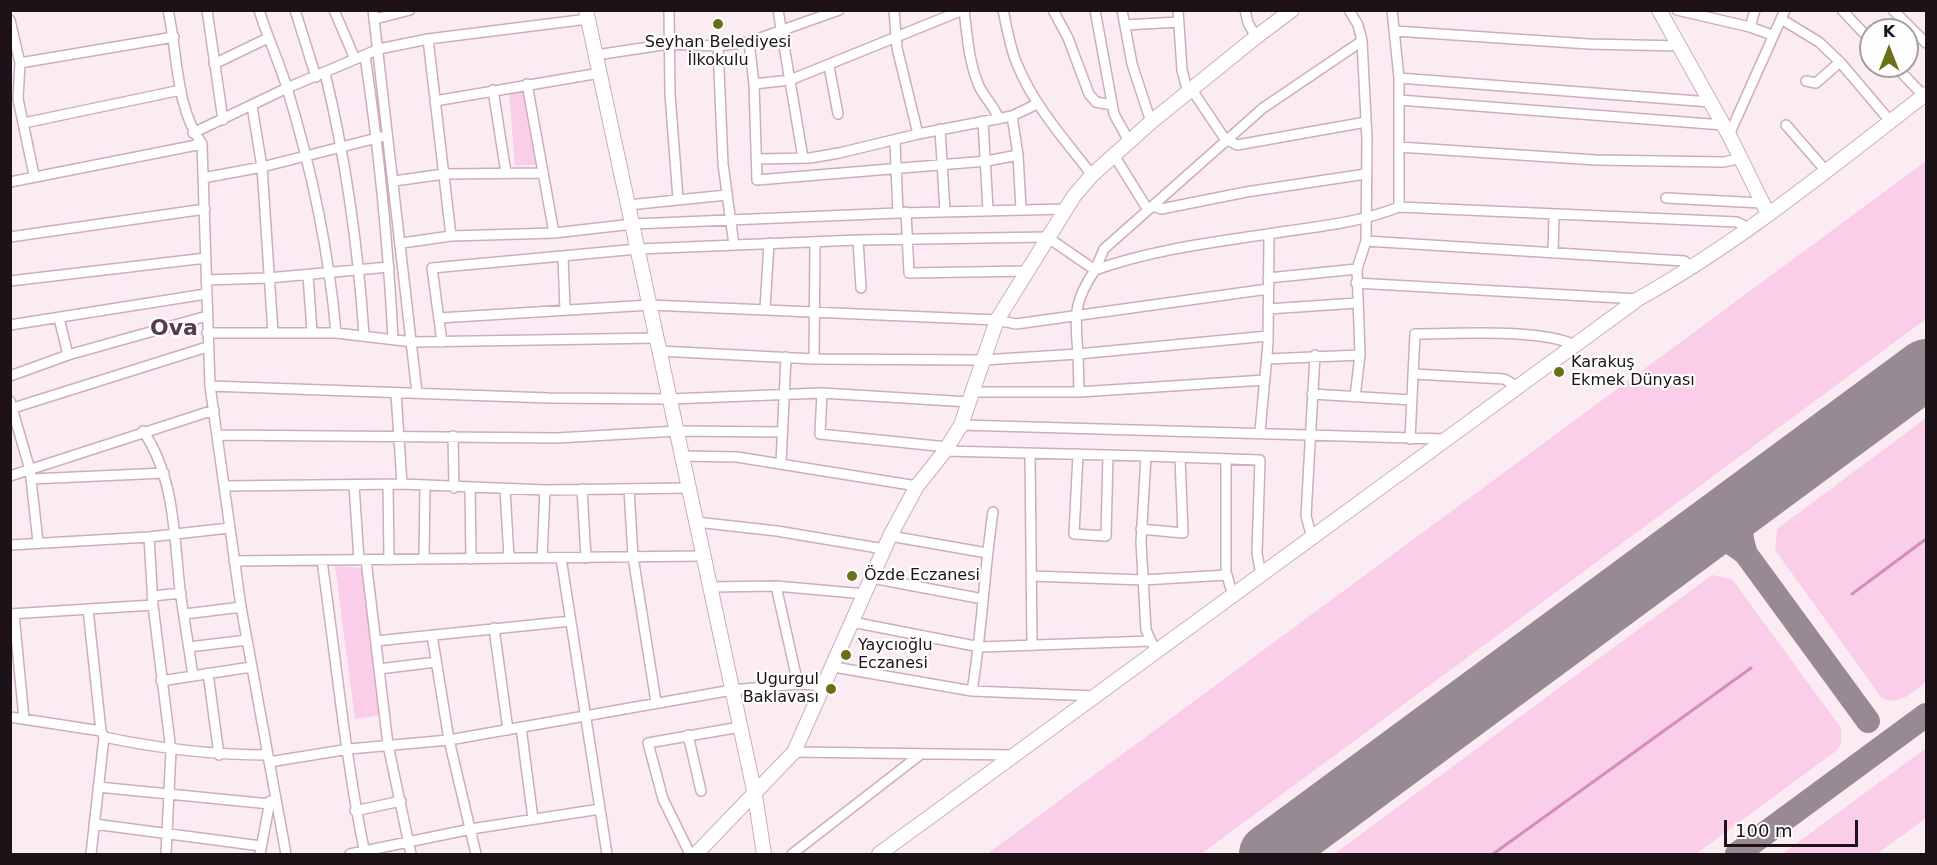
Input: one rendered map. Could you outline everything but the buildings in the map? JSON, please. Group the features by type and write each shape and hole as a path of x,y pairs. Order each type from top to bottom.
{"main road":[{"path":"696,855 794,752 834,667 887,542 917,486 946,449 961,425 997,320 1065,209 1092,175 1115,157 1151,122 1292,10"},
{"path":"1659,10 1741,158 1764,209"},
{"path":"587,15 755,795 764,855"},
{"path":"879,855 1095,696 1154,646 1233,596 1638,299 1694,268 1750,229 1764,209 1826,171 1925,95"}],"street":[{"path":"168,10 181,90 193,133 202,144 210,386 241,607 286,855"},
{"path":"207,10 223,120"},
{"path":"259,10 287,88 305,155 331,273 336,333"},
{"path":"295,10 321,75 343,147 360,269 364,335"},
{"path":"334,10 355,59"},
{"path":"410,10 374,15 402,243 417,393"},
{"path":"669,10 678,199"},
{"path":"778,10 803,158"},
{"path":"596,55 669,44 718,46 749,42 824,13 839,10"},
{"path":"894,10 897,48 918,134"},
{"path":"754,84 790,80 963,10 969,49 980,87 999,118"},
{"path":"1004,10 1016,62 1036,104 1092,175"},
{"path":"1053,10 1068,38 1089,94 1101,105 1112,105"},
{"path":"1095,10 1116,121 1130,143"},
{"path":"1122,10 1132,64 1151,122"},
{"path":"1178,10 1182,70 1190,92 1225,139 1237,145 1366,122"},
{"path":"1245,10 1248,23 1256,37"},
{"path":"1349,10 1358,25 1362,41 1366,122 1366,241 1357,269 1356,283 1360,355 1355,397"},
{"path":"1392,10 1400,100 1399,207"},
{"path":"1677,10 1750,27 1772,35"},
{"path":"1750,27 1755,10"},
{"path":"1842,10 1859,28"},
{"path":"1893,10 1926,44"},
{"path":"193,133 287,88 379,49 428,39 587,15"},
{"path":"1400,100 1726,130 1783,15 1819,42 1840,62 1890,122"},
{"path":"10,20 20,63 14,100 23,119 34,175"},
{"path":"1125,25 1179,22"},
{"path":"1395,31 1589,44 1680,46"},
{"path":"20,63 174,37"},
{"path":"214,63 268,38"},
{"path":"428,39 452,236"},
{"path":"1079,392 1076,316 1081,291 1095,270 1104,249 1225,139 1263,108 1362,41"},
{"path":"749,42 754,84 757,180 987,161 1018,155"},
{"path":"718,46 718,94 734,245"},
{"path":"365,56 377,138 393,338"},
{"path":"1806,81 1816,83 1824,79 1840,62"},
{"path":"829,66 838,114"},
{"path":"435,101 600,73"},
{"path":"1399,78 1710,102"},
{"path":"1907,78 1925,95"},
{"path":"527,84 554,233"},
{"path":"10,117 23,119 181,90"},
{"path":"494,90 506,173"},
{"path":"756,159 803,158 895,141 940,129 1012,116 1036,104"},
{"path":"252,106 262,167 273,333"},
{"path":"1012,116 1018,155 1021,209"},
{"path":"983,121 988,210"},
{"path":"1786,125 1826,171"},
{"path":"940,129 945,211"},
{"path":"203,178 262,167 389,134"},
{"path":"895,141 896,168 909,273 1028,271"},
{"path":"10,182 34,175 202,144"},
{"path":"1399,147 1596,160 1724,162 1741,158"},
{"path":"1115,157 1150,208"},
{"path":"394,181 444,174 543,173"},
{"path":"1150,208 1161,209 1246,192 1366,174"},
{"path":"628,205 727,195"},
{"path":"1666,198 1764,209"},
{"path":"1095,270 1120,261 1366,220 1399,207 1737,222 1750,229"},
{"path":"10,237 205,209"},
{"path":"402,243 452,236 554,233 633,224 945,211 1065,209"},
{"path":"1553,253 1554,214"},
{"path":"1260,432 1267,358 1269,235"},
{"path":"442,342 432,268 638,249 858,240 1047,237 1095,270"},
{"path":"858,240 861,288"},
{"path":"1366,241 1684,261 1694,268"},
{"path":"814,359 815,242"},
{"path":"765,309 769,243"},
{"path":"562,256 565,310"},
{"path":"10,281 206,258"},
{"path":"206,280 268,278 389,267"},
{"path":"1268,278 1357,269"},
{"path":"308,275 312,332"},
{"path":"1356,283 1638,299"},
{"path":"439,318 650,305 814,310 997,320 1016,324 1268,289"},
{"path":"10,325 207,294"},
{"path":"1268,309 1357,303"},
{"path":"10,376 68,355 207,316"},
{"path":"59,318 68,355"},
{"path":"207,333 336,333 413,342 658,344 814,359 983,360 1078,354 1268,336"},
{"path":"1410,439 1415,334 1522,335 1562,339 1576,345"},
{"path":"38,542 30,475 11,406 207,347"},
{"path":"1312,538 1306,516 1315,355"},
{"path":"1267,358 1360,355"},
{"path":"781,463 786,357"},
{"path":"1414,374 1504,379 1518,387"},
{"path":"210,386 670,399 784,393 971,397 1265,380"},
{"path":"396,393 402,484"},
{"path":"822,393 820,434 946,449 1260,460 1257,553 1261,575"},
{"path":"1312,394 1412,400"},
{"path":"30,475 143,431 214,410"},
{"path":"961,425 1446,439"},
{"path":"143,431 155,448 164,472 175,534 193,676"},
{"path":"217,435 453,435 557,438 677,431 782,432"},
{"path":"453,435 454,488"},
{"path":"1030,453 1032,646"},
{"path":"1078,454 1074,534 1106,536 1108,456"},
{"path":"682,456 737,457 917,486"},
{"path":"852,622 980,647 1154,646 1146,630 1143,580 1141,529 1146,456"},
{"path":"1141,529 1182,533 1180,458"},
{"path":"1226,459 1227,575 1233,596"},
{"path":"10,476 164,472"},
{"path":"388,484 389,560"},
{"path":"224,486 402,484 454,488 545,490 689,488"},
{"path":"354,485 388,745 410,841 411,855"},
{"path":"424,559 425,486"},
{"path":"470,488 471,559"},
{"path":"505,489 509,558"},
{"path":"582,489 586,558"},
{"path":"629,489 633,557 656,702"},
{"path":"542,558 545,490"},
{"path":"972,691 980,647 987,553 993,512"},
{"path":"696,522 987,553"},
{"path":"10,545 149,537 230,528"},
{"path":"149,537 161,681 171,751 166,855"},
{"path":"234,561 703,556"},
{"path":"561,558 607,855"},
{"path":"322,561 349,749 355,811 365,853"},
{"path":"1032,576 1143,580 1227,575"},
{"path":"872,578 983,599"},
{"path":"709,587 776,586 865,594"},
{"path":"776,586 798,684"},
{"path":"24,719 12,614 88,609 153,600 181,593"},
{"path":"185,614 241,607"},
{"path":"88,609 103,734 91,855"},
{"path":"376,641 571,621"},
{"path":"494,628 508,730"},
{"path":"432,635 449,740 477,855"},
{"path":"189,647 247,640"},
{"path":"379,669 436,662"},
{"path":"161,681 251,667"},
{"path":"834,667 972,691 1095,696"},
{"path":"208,673 219,755"},
{"path":"10,717 103,734 171,751 269,759 449,740 732,690 798,684 825,686"},
{"path":"690,855 663,799 648,743 740,727"},
{"path":"521,728 533,819"},
{"path":"688,735 701,791"},
{"path":"794,752 1016,755"},
{"path":"792,855 921,754"},
{"path":"98,787 270,804"},
{"path":"94,824 260,850 273,787"},
{"path":"355,811 401,801"},
{"path":"350,855 471,829 600,809"}],"shaded area":[{"path":"523,92 541,164 515,166 509,93"},
{"path":"1926,161 1926,319 1201,854 987,854"},
{"path":"1926,418 1926,682 1905,697 1893,701 1881,697 1775,550 1777,529"},
{"path":"335,566 364,568 387,714 355,719"},
{"path":"1712,575 1732,579 1841,728 1841,743 1836,751 1696,854 1334,854"},
{"path":"1926,748 1926,818 1877,854 1782,854"}],"waterway":[{"path":"1852,594 1926,539"},
{"path":"1493,854 1751,668"}],"taxiway":[{"path":"1694,541 1709,538 1722,539 1746,554 1741,536 1742,521 1748,507 1760,492"},
{"path":"1746,554 1868,721"},
{"path":"1737,854 1926,715"}],"runway":[{"path":"1269,854 1926,369"}],"place":[{"name":"Seyhan Belediyesi İlkokulu","path":"718,24"},
{"name":"Karakuş Ekmek Dünyası","path":"1559,372"},
{"name":"Özde Eczanesi","path":"852,576"},
{"name":"Yaycıoğlu Eczanesi","path":"846,655"},
{"name":"Ugurgul Baklavası","path":"831,689"}],"district":[{"name":"Ova","path":"174,329"}]}
